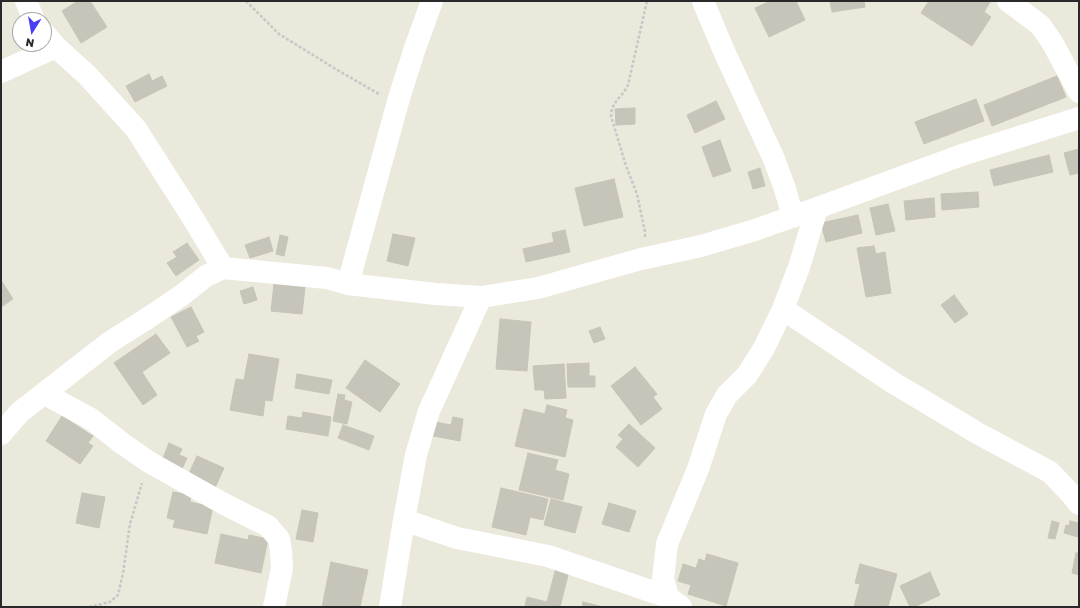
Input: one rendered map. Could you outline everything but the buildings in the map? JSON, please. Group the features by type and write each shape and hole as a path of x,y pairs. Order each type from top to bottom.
{"street":[{"path":"26,1 31,12"},
{"path":"348,284 399,98 432,1"},
{"path":"703,1 723,50 774,159 793,217"},
{"path":"1008,1 1040,25 1052,42 1079,92"},
{"path":"52,42 87,75 136,129 223,268"},
{"path":"1,72 32,52"},
{"path":"1,434 20,412 110,342 154,314 206,276 223,268 327,278 348,284 384,287 416,293 481,297 538,288 641,259 701,246 793,217 962,155 1079,118"},
{"path":"674,602 663,578 667,544 698,469 716,414 727,395 747,375 764,348 783,309 799,267 817,208"},
{"path":"390,607 416,455 429,411 481,297"},
{"path":"783,309 892,382 978,434 1050,472 1079,504"},
{"path":"45,394 91,419 149,462 224,504 268,526 279,539 282,568 274,607"},
{"path":"404,520 457,538 548,556 674,602"}],"path":[{"path":"246,1 279,34 381,95 399,98"},
{"path":"641,259 645,232 642,216 637,194 612,116 612,108 628,85 647,1"},
{"path":"89,607 110,602 118,595 130,524 149,462"}]}
